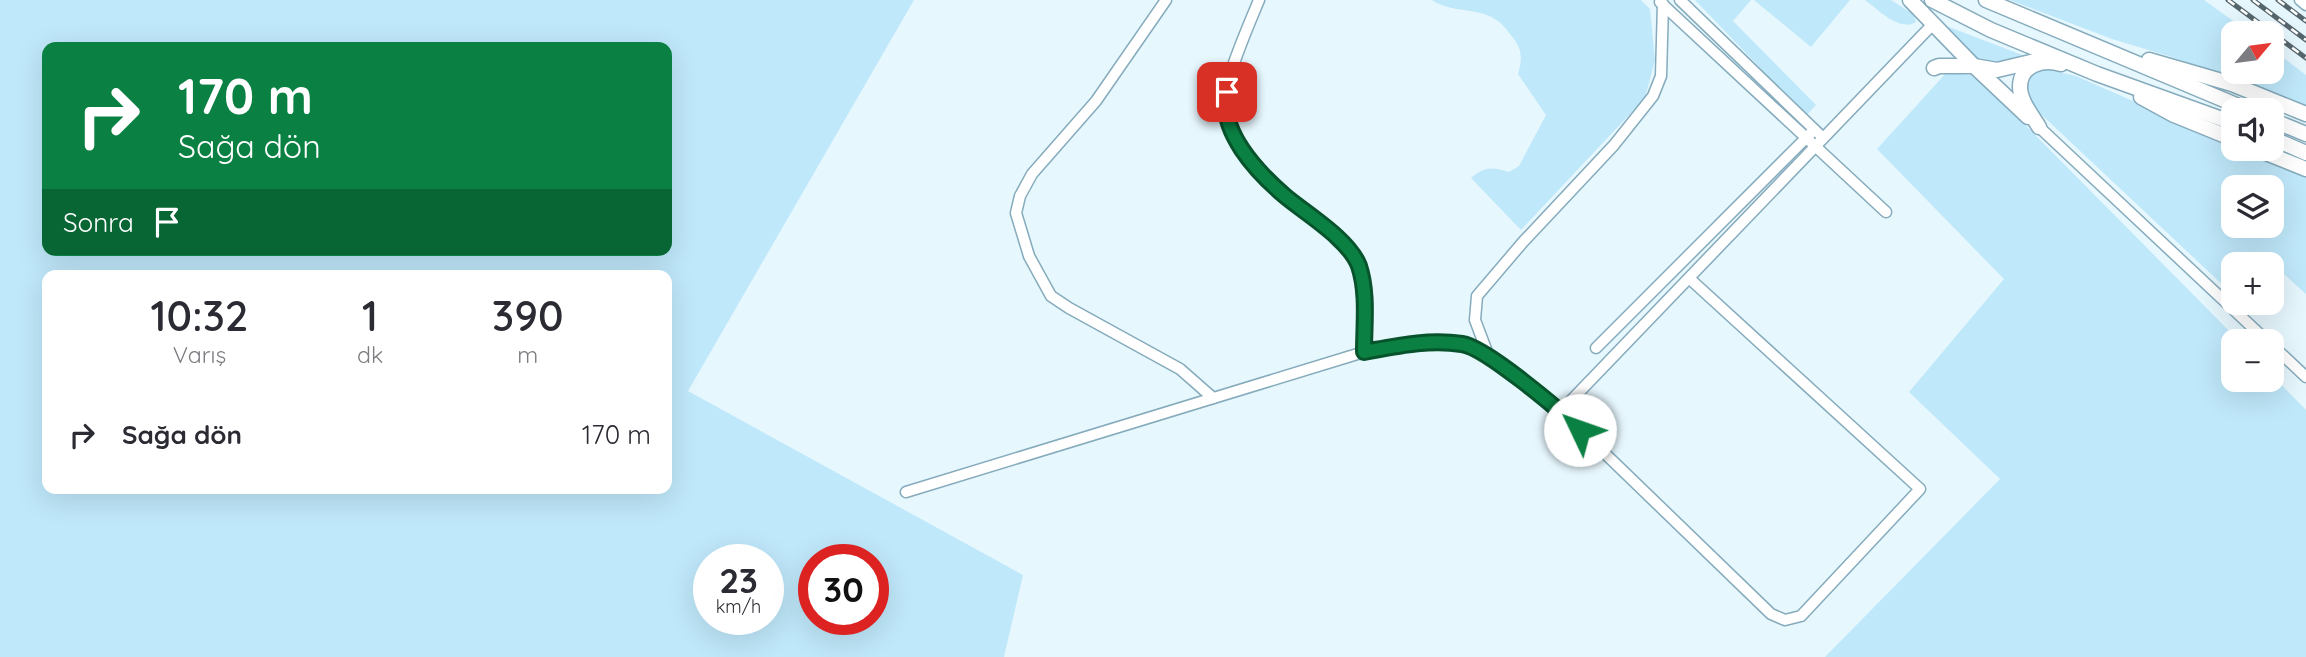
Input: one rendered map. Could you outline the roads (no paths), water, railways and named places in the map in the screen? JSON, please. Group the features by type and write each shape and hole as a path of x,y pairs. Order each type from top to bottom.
{"main road":[{"path":"1910,0 1974,66 2039,127"},
{"path":"1931,0 1991,30 2097,74 2221,119"},
{"path":"1986,0 2221,99"},
{"path":"2088,43 2232,84 2306,114"},
{"path":"1934,68 1939,65 1974,66 1997,70 2037,60 2051,61 2097,74 2174,115 2221,134"},
{"path":"2039,127 2024,103 2020,87 2030,66 2051,61"},
{"path":"2284,125 2306,134"},
{"path":"2284,143 2306,153"},
{"path":"2284,160 2306,169"}],"street":[{"path":"1167,0 1097,101 1032,174 1020,196 1016,213 1028,256 1051,296 1180,369 1213,398"},
{"path":"1259,0 1230,78 1224,106 1235,138 1252,163 1285,196 1322,222 1358,265 1365,301 1364,352"},
{"path":"1680,0 1886,212"},
{"path":"2300,0 2306,5"},
{"path":"1489,357 1475,320 1478,296 1523,242 1614,145 1653,96 1661,76 1660,2"},
{"path":"1660,2 1814,138"},
{"path":"1596,348 1933,24"},
{"path":"2039,127 2254,329"},
{"path":"1561,411 1690,279 1814,138"},
{"path":"906,492 1364,352 1417,342 1465,344 1489,357 1561,411 1771,614 1785,620 1801,615 1920,489 1690,279"},
{"path":"2284,356 2306,377"}],"railway":[{"path":"2228,0 2306,58"},
{"path":"2253,0 2306,40"},
{"path":"2278,0 2306,21"}]}
